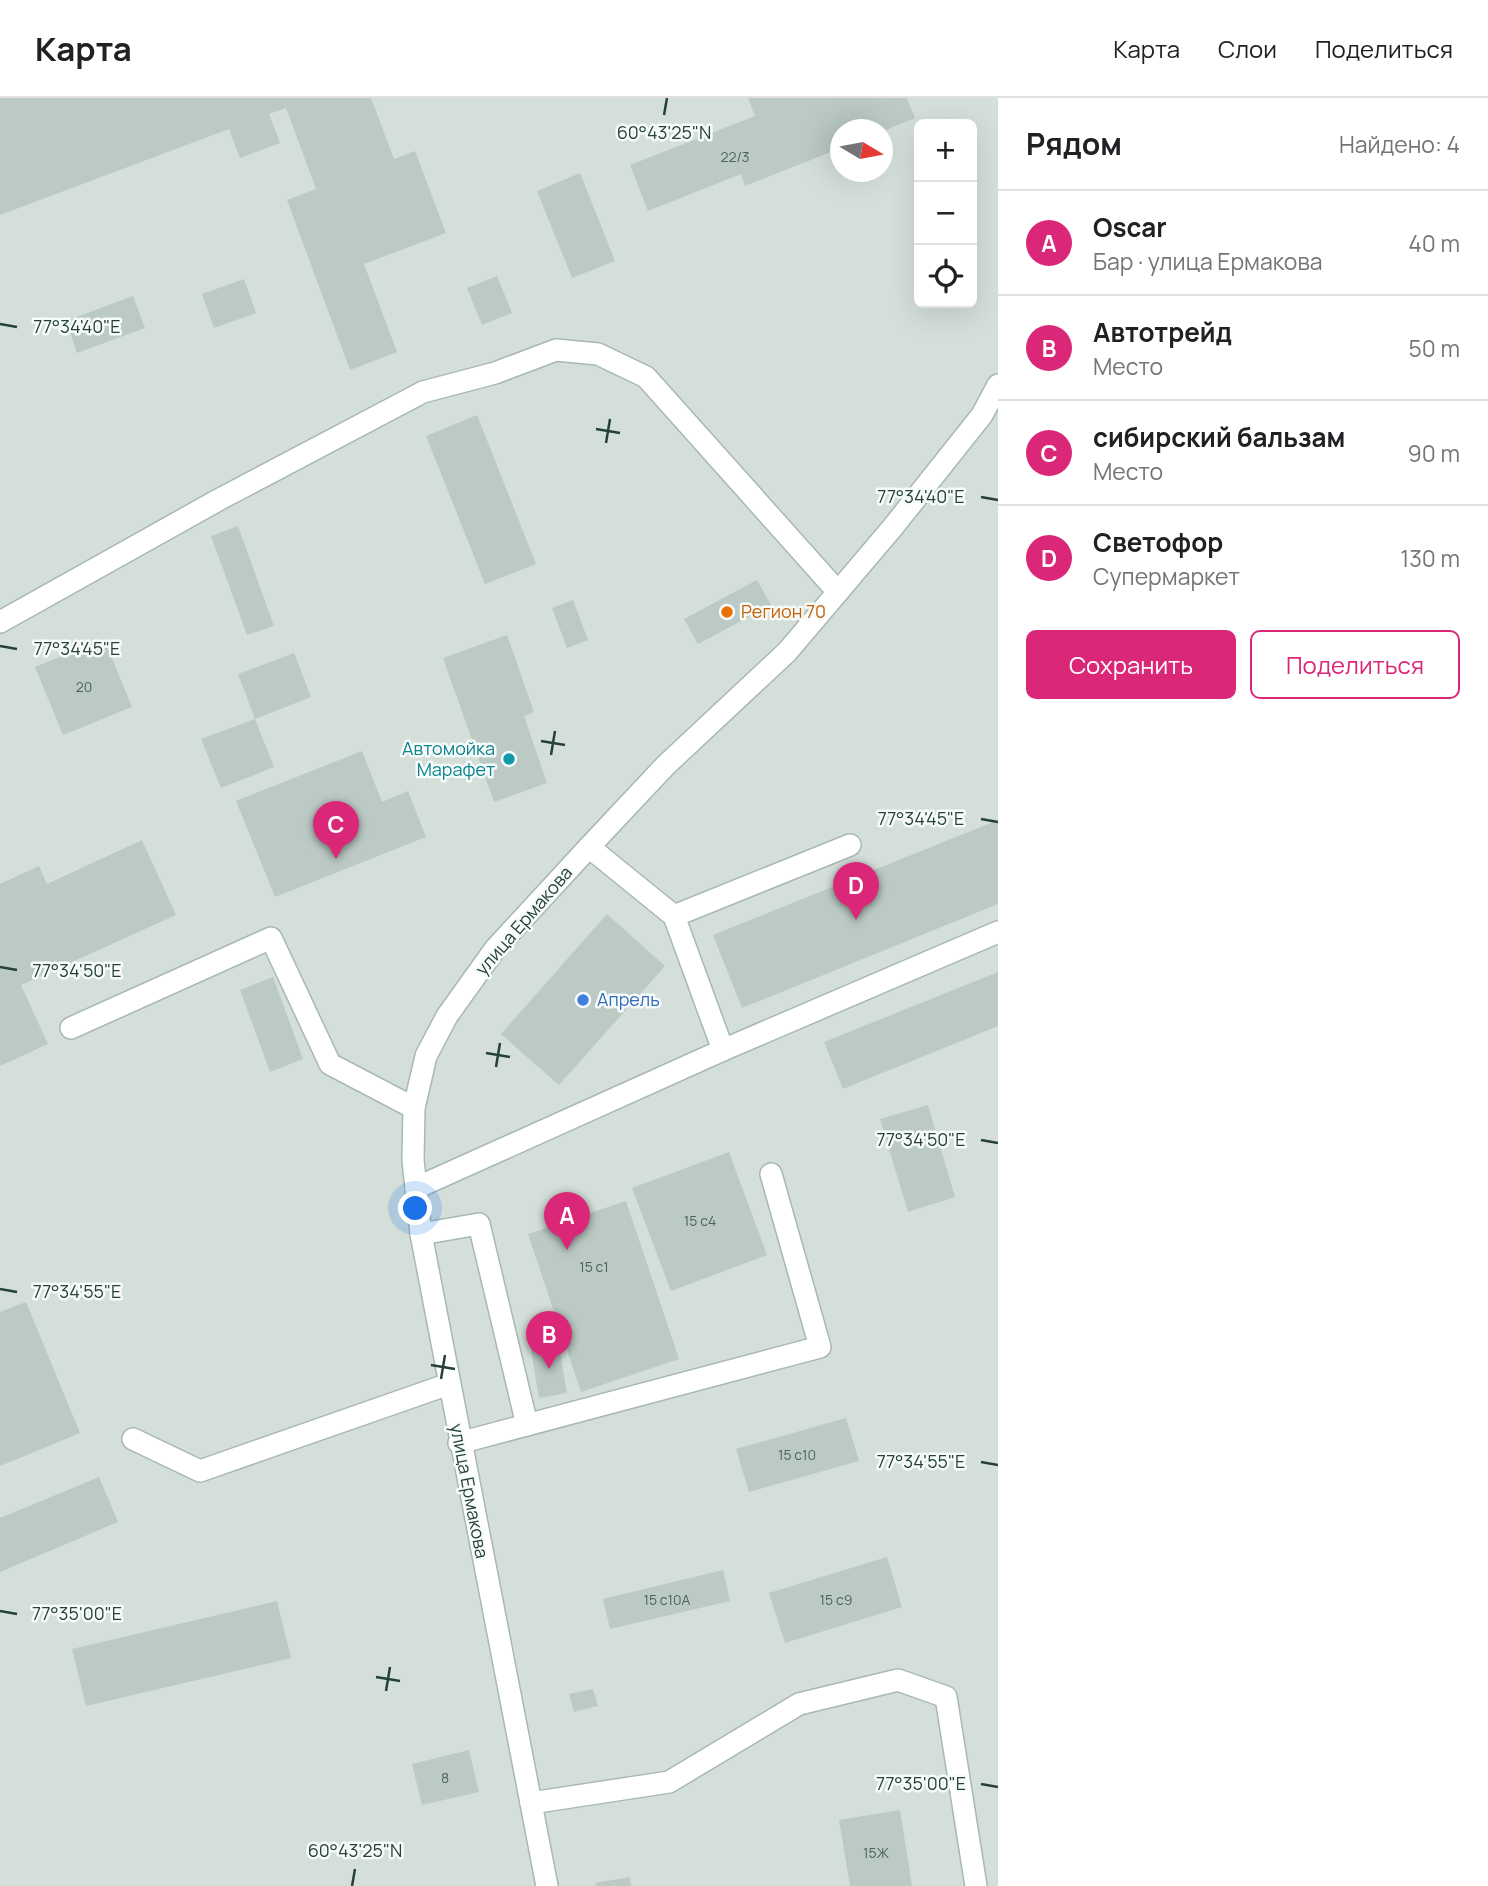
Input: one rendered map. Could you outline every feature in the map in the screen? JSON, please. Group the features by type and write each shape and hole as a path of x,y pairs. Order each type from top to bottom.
{"street":[{"path":"0,622 220,499 423,393 495,373 556,350 598,355 646,377 838,592"},
{"name":"улица Ермакова","path":"547,1886 459,1443 421,1234 416,1188 414,1108 426,1056 447,1016 495,949 665,766 787,652 990,417 998,385"},
{"path":"674,916 850,845"},
{"path":"589,847 674,916 723,1050"},
{"path":"416,1188 723,1050 998,932"},
{"path":"71,1028 271,938 330,1064 414,1108"},
{"path":"459,1443 820,1347 771,1174"},
{"path":"421,1234 479,1224 527,1425"},
{"path":"133,1440 200,1471 449,1384"},
{"path":"531,1803 668,1782 799,1704 898,1680 946,1697 976,1886"}],"shaded area":[{"path":"0,98 998,98 998,1886 0,1886"}],"building":[{"path":"0,98 371,98 394,159 415,151 446,233 364,264 397,352 350,370 287,200 316,189 286,108 269,114 280,143 240,158 229,129 0,215"},
{"path":"748,98 907,98 915,118 893,127 893,119 830,119 830,152 745,186 741,174 648,211 630,165 755,116"},
{"path":"580,173 615,261 572,278 537,191"},
{"path":"497,276 512,313 482,325 467,288"},
{"path":"244,279 256,313 214,328 202,294"},
{"path":"133,296 145,328 77,353 66,321"},
{"path":"477,415 536,564 485,584 426,436"},
{"path":"238,526 274,626 247,635 211,536"},
{"name":"Регион 70","path":"757,580 771,605 698,644 684,619"},
{"path":"573,600 588,640 567,648 552,608"},
{"path":"507,635 534,712 524,716 547,783 494,802 443,658"},
{"path":"104,639 132,707 63,735 35,667"},
{"path":"294,653 311,697 255,719 238,674"},
{"path":"255,719 274,767 221,788 201,739"},
{"path":"362,751 382,802 408,791 426,837 275,897 236,801"},
{"path":"998,820 998,904 742,1008 713,935"},
{"path":"142,840 176,915 21,985 48,1044 0,1066 0,884 39,866 47,884"},
{"name":"Апрель","path":"607,914 665,966 559,1085 501,1034"},
{"path":"998,972 998,1026 843,1089 824,1042"},
{"path":"273,977 303,1059 270,1072 240,990"},
{"path":"928,1105 955,1197 908,1212 880,1119"},
{"path":"729,1152 767,1255 671,1291 632,1188"},
{"path":"626,1201 679,1359 581,1392 528,1234"},
{"path":"26,1302 80,1433 0,1466 0,1312"},
{"path":"558,1340 567,1393 539,1398 530,1344"},
{"path":"846,1418 859,1461 749,1492 736,1449"},
{"path":"99,1477 118,1522 0,1572 0,1518"},
{"path":"887,1557 902,1607 785,1643 769,1593"},
{"path":"723,1570 730,1601 610,1629 603,1599"},
{"path":"277,1601 291,1658 86,1706 72,1649"},
{"path":"593,1689 598,1706 574,1712 569,1694"},
{"path":"469,1750 479,1792 422,1805 412,1764"},
{"path":"900,1810 912,1886 850,1886 839,1820"},
{"path":"630,1877 631,1886 596,1886 595,1883"}],"place":[{"name":"Регион 70","path":"727,612"},
{"name":"Автомойка Марафет","path":"509,759"},
{"name":"сибирский бальзам","path":"336,859"},
{"name":"Светофор","path":"856,920"},
{"name":"Апрель","path":"583,1000"},
{"name":"Oscar","path":"567,1250"},
{"name":"Автотрейд","path":"549,1369"}]}
